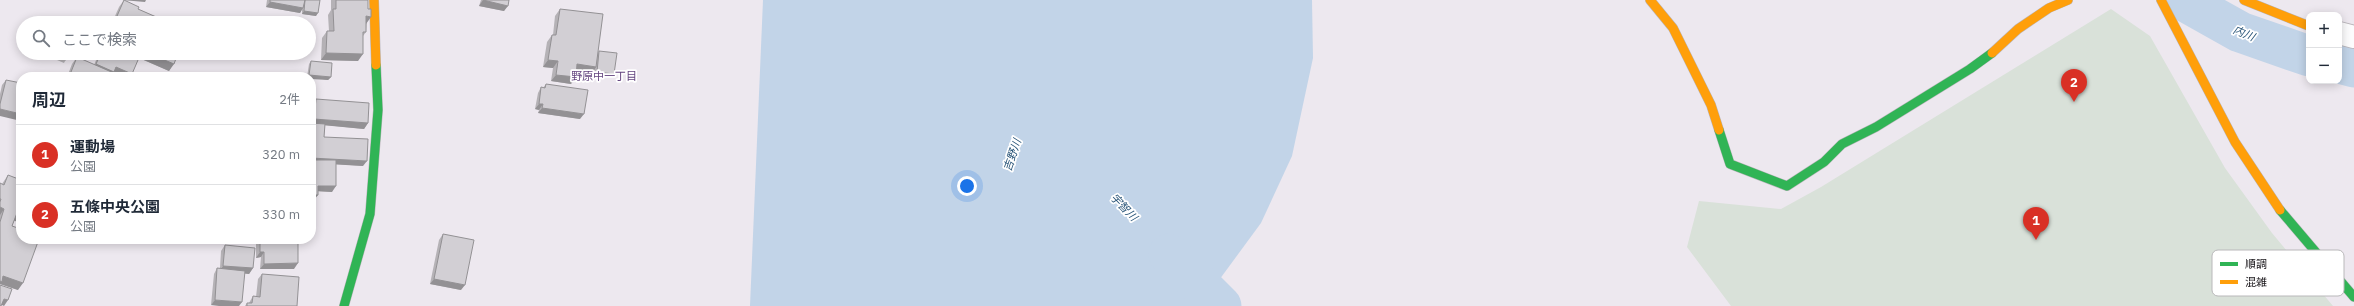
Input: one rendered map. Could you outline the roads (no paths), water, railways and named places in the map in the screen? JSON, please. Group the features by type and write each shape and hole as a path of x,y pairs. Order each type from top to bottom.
{"street":[{"path":"344,306 370,214 378,110 374,0"},
{"path":"1650,0 1673,28 1711,105 1730,164 1787,186 1824,162 1842,144 1876,127 1970,69 1996,50 2018,29 2049,8 2068,0"},
{"path":"2161,0 2210,95 2263,186 2312,250"},
{"path":"2244,0 2306,25"},
{"path":"2342,34 2354,37"},
{"path":"2344,285 2354,296"}],"water":[{"name":"吉野川","path":"763,0 1312,0 1313,58 1292,156 1261,223 1200,306 750,306"}],"waterway":[{"name":"内川","path":"2183,0 2240,32 2306,55"},
{"name":"内川","path":"2342,64 2354,67"},
{"name":"宇智川","path":"1169,254 1221,306"}],"place":[{"name":"五條中央公園","path":"2074,102"},
{"name":"運動場","path":"2036,240"}],"district":[{"name":"野原中一丁目","path":"604,76"}]}
